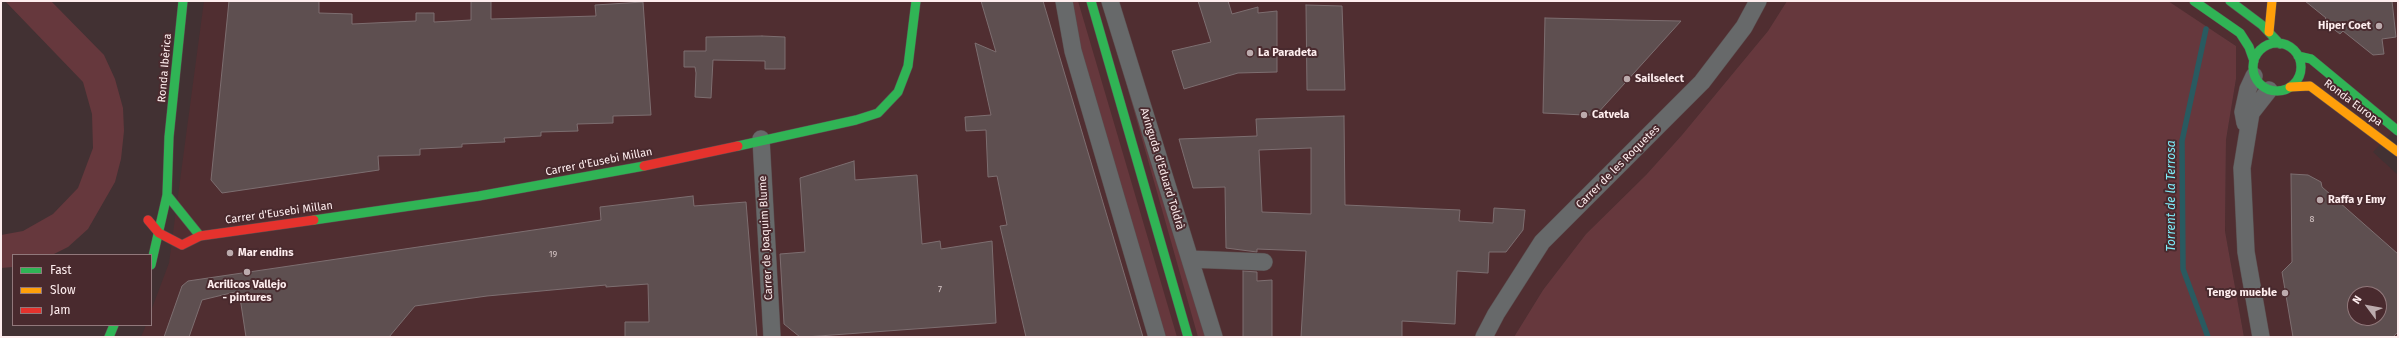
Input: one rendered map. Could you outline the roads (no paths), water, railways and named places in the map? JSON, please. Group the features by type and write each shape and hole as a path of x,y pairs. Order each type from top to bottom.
{"street":[{"name":"Ronda Ibèrica","path":"152,261 166,196 169,137 183,1"},
{"name":"Carrer d'Eusebi Millan","path":"175,252 182,245 200,236 480,196 618,172 761,139 856,120 878,112 898,92 908,66 916,1"},
{"path":"1064,1 1073,51 1157,337"},
{"name":"Avinguda d'Eduard Toldrà","path":"1091,1 1188,337"},
{"name":"Avinguda d'Eduard Toldrà","path":"1110,1 1214,337"},
{"name":"Carrer de les Roquetes","path":"1484,337 1496,314 1542,242 1702,82 1744,27 1758,1"},
{"path":"2194,1 2231,25 2240,33 2249,47 2259,84 2269,90 2251,113 2246,131 2242,196 2247,257 2261,337"},
{"name":"Ronda Europa","path":"2230,1 2269,32 2280,44 2291,48 2298,56 2311,59 2398,131"},
{"path":"2269,32 2272,1"},
{"path":"2246,131 2243,112 2254,69 2264,47 2280,44"},
{"path":"2290,87 2300,74 2298,56"},
{"name":"Ronda Europa","path":"2269,90 2280,91 2290,87 2310,86 2398,152"},
{"path":"160,149 169,137"},
{"name":"Carrer de Joaquim Blume","path":"761,139 772,337"},
{"path":"166,196 200,236"},
{"path":"145,235 150,208"},
{"path":"148,220 159,233 182,245"},
{"path":"1190,259 1264,262"},
{"path":"152,268 161,261"},
{"path":"109,337 114,326"}],"waterway":[{"name":"Torrent de la Terrosa","path":"2206,29 2182,141 2183,269 2208,337"}],"place":[{"name":"Hiper Coet","path":"2379,26"},
{"name":"La Paradeta","path":"1250,53"},
{"name":"Sailselect","path":"1627,79"},
{"name":"Catvela","path":"1584,115"},
{"name":"Raffa y Emy","path":"2320,200"},
{"name":"Mar endins","path":"230,253"},
{"name":"Acrilicos Vallejo - pintures","path":"247,272"},
{"name":"Tengo mueble","path":"2285,293"}]}
